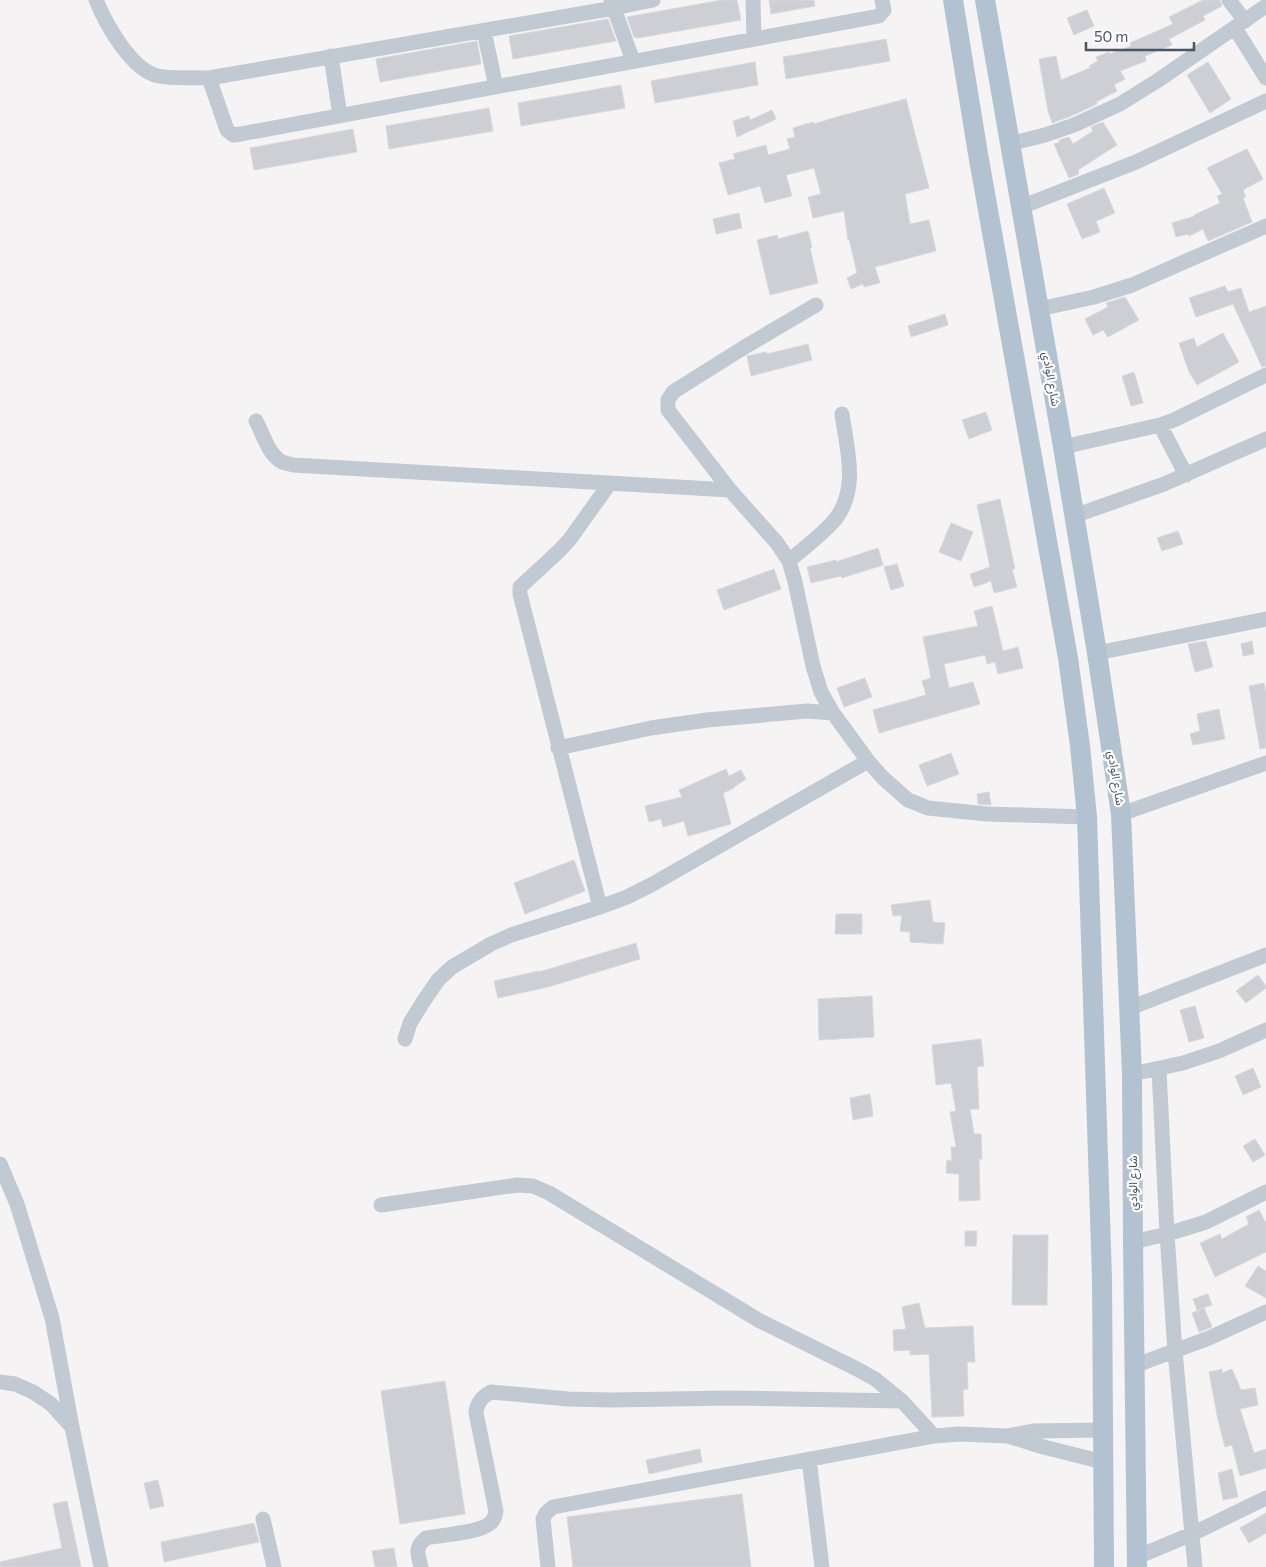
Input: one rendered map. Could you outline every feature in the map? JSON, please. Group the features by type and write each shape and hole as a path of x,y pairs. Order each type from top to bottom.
{"main road":[{"path":"953,0 978,154 1068,658 1087,817 1102,1279 1104,1567"},
{"name":"شارع الوادي","path":"985,0 1063,447 1121,814 1132,1074 1137,1562"},
{"path":"1102,1279 1133,1276"},
{"path":"1102,1336 1134,1336"}],"street":[{"path":"96,0 116,37 128,53 145,68 158,76 209,78 484,31 613,4 653,0"},
{"path":"753,0 754,39"},
{"path":"209,78 227,130 233,135 879,16 884,10 882,0"},
{"path":"1229,0 1266,78"},
{"path":"613,4 633,61"},
{"path":"1009,144 1074,126 1120,104 1151,86 1266,6"},
{"path":"484,31 496,87"},
{"path":"331,56 340,116"},
{"path":"1021,207 1136,162 1266,101"},
{"path":"1039,309 1094,297 1132,285 1266,226"},
{"path":"816,305 673,392 668,400 668,410 730,490 777,543 789,561 813,666 821,692 833,713 868,761 883,778 908,800 928,808 988,814 1087,817"},
{"path":"1063,447 1160,425 1266,375"},
{"path":"789,561 833,522 843,506 849,491 850,469 842,414"},
{"path":"256,421 275,456 282,462 293,466 730,490"},
{"path":"1160,425 1186,475"},
{"path":"1074,516 1151,490 1266,439"},
{"path":"600,907 558,748 520,594 520,586 570,539 610,483"},
{"path":"1097,653 1266,619"},
{"path":"558,748 651,728 707,720 806,711 833,713"},
{"path":"405,1039 410,1023 423,1002 438,980 452,967 491,944 600,907 652,885 868,761"},
{"path":"1121,814 1266,763"},
{"path":"1130,1008 1266,955"},
{"path":"1132,1074 1183,1063 1220,1051 1266,1030"},
{"path":"1160,1069 1167,1234 1175,1351 1195,1567"},
{"path":"0,1164 17,1204 52,1318 72,1427 102,1567"},
{"path":"380,1205 517,1185 533,1186 550,1193 760,1321 875,1379 902,1401 934,1436"},
{"path":"1133,1242 1167,1234 1217,1218 1266,1192"},
{"path":"1134,1366 1209,1338 1266,1312"},
{"path":"0,1382 15,1384 33,1392 51,1404 72,1427"},
{"path":"421,1567 417,1549 420,1542 426,1538 481,1529 495,1519 496,1510 476,1413 479,1402 484,1395 491,1392 568,1399 612,1400 729,1398 902,1401"},
{"path":"548,1567 543,1519 546,1513 553,1507 934,1436 960,1434 1007,1436 1032,1432 1103,1430"},
{"path":"1007,1436 1103,1462"},
{"path":"809,1459 822,1567"},
{"path":"1137,1562 1266,1498"},
{"path":"263,1519 274,1567"}],"building":[{"path":"722,0 737,0 741,20 638,38 634,37 627,17"},
{"path":"769,0 814,0 815,6 771,14"},
{"path":"1203,0 1220,0 1222,6 1203,16 1205,20 1169,39 1172,45 1145,56 1146,61 1120,71 1125,79 1114,85 1117,91 1096,102 1097,104 1052,123 1048,111 1039,59 1056,56 1061,80 1090,68 1089,66 1098,61 1096,57 1131,46 1130,43 1173,24 1169,17"},
{"path":"1087,10 1094,26 1074,35 1067,18"},
{"path":"608,19 616,41 513,59 509,36"},
{"path":"886,39 890,61 786,79 783,57"},
{"path":"477,41 481,64 380,82 376,59"},
{"path":"755,62 758,85 655,103 651,81"},
{"path":"1208,62 1231,99 1210,113 1187,75"},
{"path":"621,85 625,108 521,126 518,103"},
{"path":"906,99 929,188 905,194 910,224 929,220 936,251 875,267 880,283 864,287 863,284 851,289 847,278 857,273 848,240 844,211 813,218 808,197 821,194 814,168 786,175 792,196 765,203 760,186 728,195 719,163 735,159 733,154 766,145 768,155 790,149 787,139 795,137 793,128"},
{"path":"489,108 493,131 389,149 386,126"},
{"path":"772,110 776,119 737,137 733,121 749,116 750,120"},
{"path":"1103,122 1117,145 1078,170 1079,174 1069,178 1054,144 1060,142 1059,140 1069,137 1073,144 1093,131 1091,127"},
{"path":"353,129 357,152 254,170 250,148"},
{"path":"1247,149 1263,179 1243,190 1246,197 1243,198 1252,222 1208,241 1203,229 1189,236 1188,234 1176,237 1172,223 1195,216 1220,203 1217,196 1222,194 1207,168"},
{"path":"1104,188 1115,213 1096,221 1100,232 1082,239 1067,204"},
{"path":"739,213 742,228 716,234 713,219"},
{"path":"808,231 818,283 770,295 757,240 777,235 778,239"},
{"path":"1225,286 1228,292 1241,288 1249,312 1266,306 1266,366 1262,367 1233,304 1196,317 1189,298"},
{"path":"1125,297 1139,320 1108,337 1103,330 1093,335 1085,319 1108,307 1106,303"},
{"path":"945,314 948,325 911,337 908,326"},
{"path":"1223,333 1239,362 1197,385 1189,372 1179,343 1194,338 1197,347"},
{"path":"808,344 812,360 751,376 747,356 766,352 767,354"},
{"path":"1134,372 1143,403 1131,406 1122,376"},
{"path":"986,412 992,430 969,439 962,420"},
{"path":"1000,499 1017,587 994,593 991,581 974,587 970,574 990,567 977,505"},
{"path":"951,523 973,532 961,561 939,552"},
{"path":"1178,531 1183,544 1162,551 1157,538"},
{"path":"878,548 883,565 842,578 841,576 811,583 807,567 836,560 836,562"},
{"path":"897,564 904,586 891,590 884,567"},
{"path":"774,569 781,589 724,610 717,590"},
{"path":"992,606 1003,651 1018,647 1023,668 998,674 995,662 987,664 985,655 944,664 949,688 973,682 980,704 879,733 873,710 926,695 922,681 931,678 923,637 978,626 974,611"},
{"path":"1206,641 1213,667 1195,672 1188,644"},
{"path":"1252,641 1254,654 1243,656 1241,644"},
{"path":"865,678 872,697 844,707 837,688"},
{"path":"1264,683 1266,693 1266,748 1260,749 1249,686"},
{"path":"1219,709 1225,739 1193,745 1190,734 1200,731 1197,714"},
{"path":"951,753 959,774 927,786 919,765"},
{"path":"726,769 729,776 741,770 746,779 723,793 731,824 688,836 684,821 663,827 661,819 649,822 645,806 682,797 679,790"},
{"path":"989,792 991,805 978,804 977,794"},
{"path":"574,860 585,891 525,914 514,883"},
{"path":"930,900 933,922 945,923 943,944 910,942 910,932 900,931 902,915 893,916 891,905"},
{"path":"836,914 862,914 862,934 835,934"},
{"path":"636,943 640,959 548,987 498,998 494,981 539,972"},
{"path":"1258,975 1266,988 1246,1003 1236,991"},
{"path":"872,996 874,1037 819,1040 818,999"},
{"path":"1195,1006 1204,1038 1189,1042 1180,1010"},
{"path":"981,1039 984,1066 977,1067 979,1109 970,1109 974,1134 981,1134 982,1159 979,1159 980,1200 959,1201 959,1174 946,1173 947,1160 952,1161 951,1147 956,1147 950,1112 956,1111 951,1083 936,1085 932,1045"},
{"path":"1253,1068 1261,1087 1243,1095 1235,1076"},
{"path":"870,1094 873,1116 853,1120 850,1098"},
{"path":"1255,1139 1265,1155 1253,1162 1243,1146"},
{"path":"1259,1210 1266,1223 1266,1252 1215,1277 1200,1243 1220,1234 1222,1239 1249,1224 1246,1217"},
{"path":"965,1231 977,1231 976,1246 965,1246"},
{"path":"1013,1235 1048,1235 1047,1305 1012,1305"},
{"path":"1258,1266 1266,1271 1266,1298 1245,1286"},
{"path":"1208,1294 1212,1305 1197,1310 1193,1299"},
{"path":"919,1303 925,1328 973,1326 975,1362 967,1362 968,1389 963,1390 964,1416 932,1417 929,1354 910,1355 910,1350 894,1351 893,1330 906,1329 902,1307"},
{"path":"1204,1308 1212,1327 1199,1332 1192,1313"},
{"path":"1222,1369 1222,1373 1232,1369 1241,1390 1255,1388 1258,1405 1240,1409 1254,1453 1266,1449 1266,1468 1240,1476 1232,1445 1225,1447 1209,1372"},
{"path":"445,1381 465,1514 400,1524 381,1391"},
{"path":"700,1449 702,1462 649,1474 646,1460"},
{"path":"1232,1469 1238,1497 1223,1500 1218,1473"},
{"path":"158,1480 164,1506 150,1509 144,1483"},
{"path":"742,1494 751,1567 573,1567 567,1517"},
{"path":"67,1501 81,1567 0,1567 0,1562 62,1548 53,1504"},
{"path":"1266,1513 1266,1533 1249,1543 1240,1528"},
{"path":"254,1523 259,1542 164,1562 161,1542"},
{"path":"394,1548 397,1567 375,1567 372,1551"}]}
